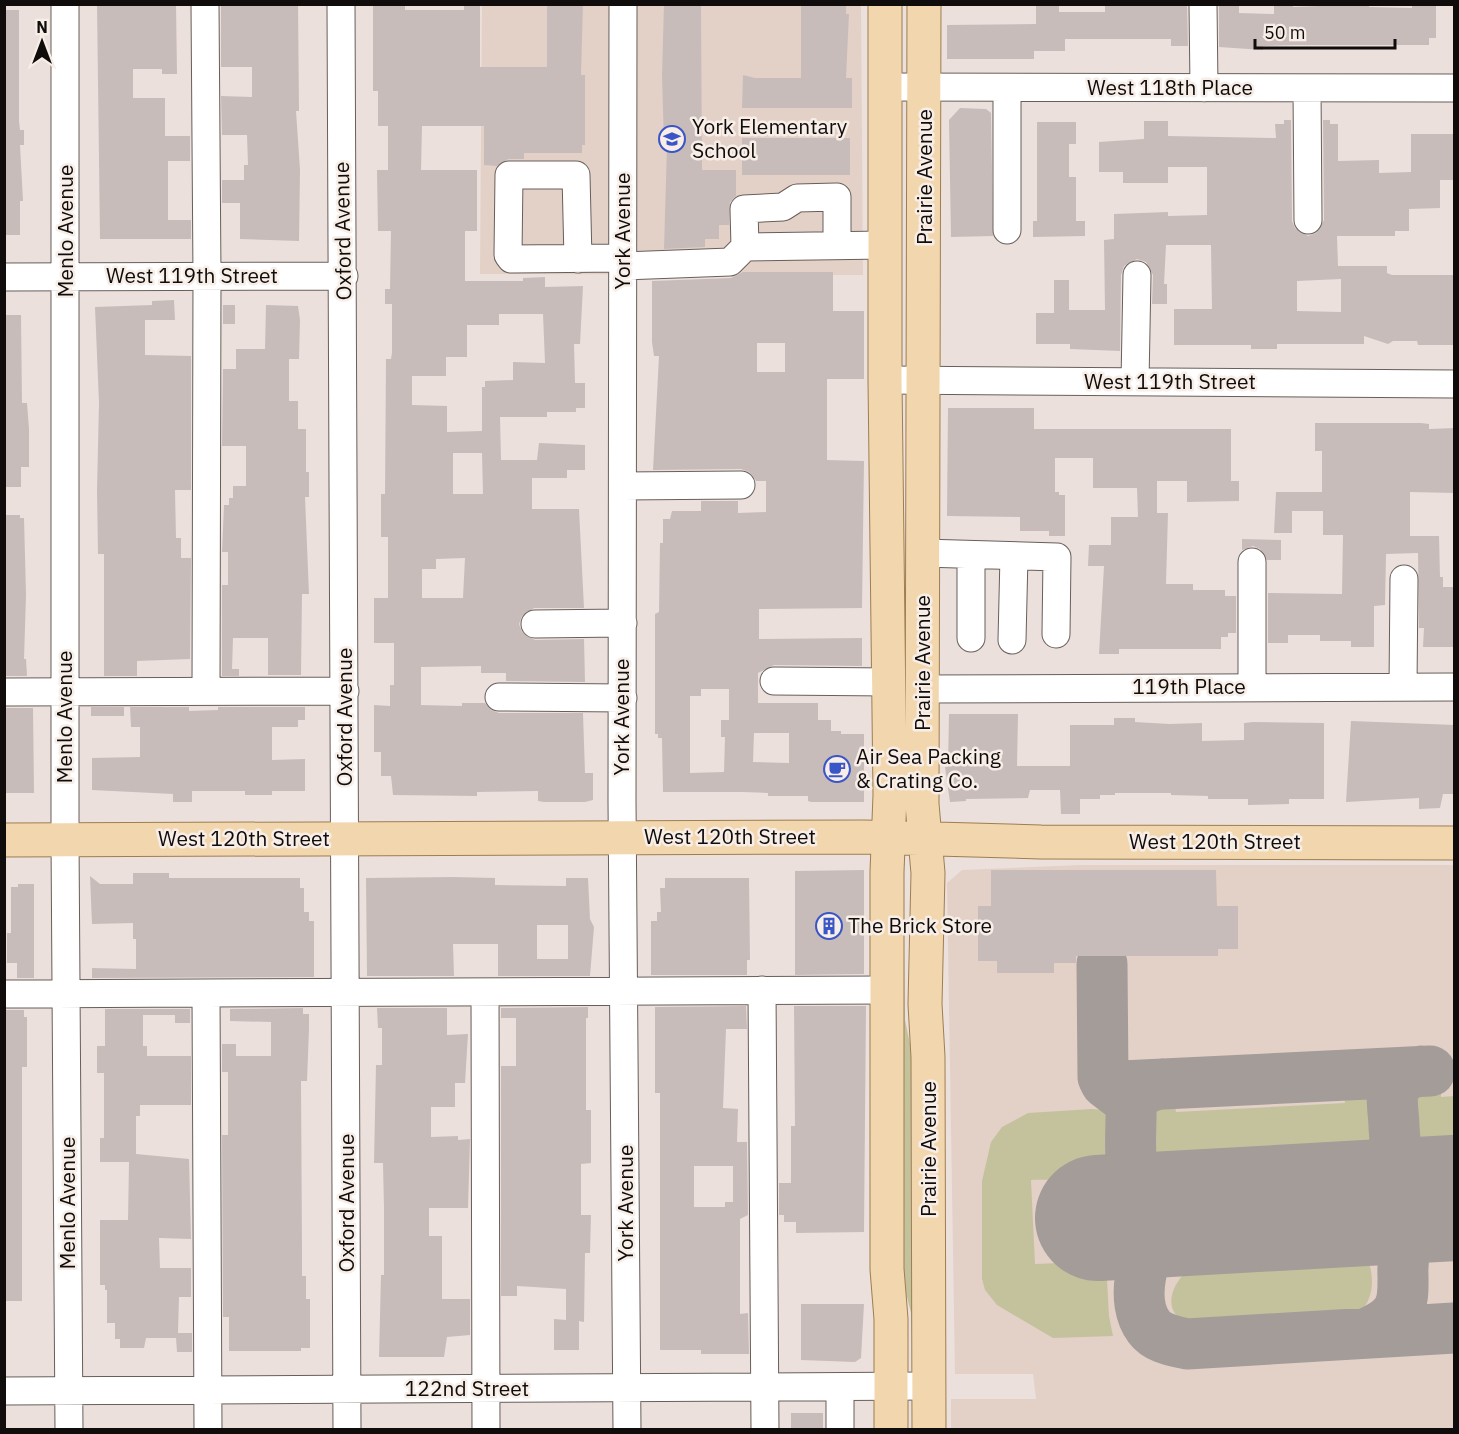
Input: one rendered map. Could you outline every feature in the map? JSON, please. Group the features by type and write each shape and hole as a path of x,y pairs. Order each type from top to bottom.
{"main road":[{"name":"Prairie Avenue","path":"885,4 885,380 890,682 887,1269 891,1319 891,1430"},
{"name":"Prairie Avenue","path":"924,4 923,689 924,839 928,873 925,1004 928,1057 929,1430"},
{"name":"West 120th Street","path":"4,840 864,837 1455,843"}],"street":[{"name":"Menlo Avenue","path":"65,4 65,839 69,1430"},
{"path":"205,4 206,691"},
{"name":"Oxford Avenue","path":"341,4 344,276 347,1430"},
{"name":"York Avenue","path":"623,4 623,837 627,1430"},
{"path":"1203,4 1204,88"},
{"name":"West 118th Place","path":"885,87 1455,88"},
{"path":"1007,88 1007,230"},
{"path":"1307,88 1308,220"},
{"path":"745,247 744,209 783,207 797,198 837,198 837,245"},
{"path":"578,259 623,262 730,262 745,247 885,245"},
{"path":"1135,382 1137,274"},
{"name":"West 119th Street","path":"4,277 344,276"},
{"name":"West 119th Street","path":"885,380 1455,384"},
{"path":"623,486 741,484"},
{"path":"923,553 1057,557 1056,634"},
{"path":"971,555 971,638"},
{"path":"1012,640 1014,556"},
{"path":"1252,562 1252,687"},
{"path":"1403,687 1404,579"},
{"path":"535,624 623,623"},
{"path":"774,681 890,682"},
{"name":"119th Place","path":"923,689 1455,687"},
{"path":"4,692 345,691"},
{"path":"499,697 623,698"},
{"path":"762,990 765,1430"},
{"path":"4,994 887,990"},
{"path":"206,993 208,1430"},
{"path":"485,993 486,1430"},
{"name":"122nd Street","path":"4,1391 765,1389 929,1386"},
{"path":"840,1387 840,1430"}],"shaded area":[{"name":"York Elementary School","path":"482,5 861,5 863,275 480,274"},
{"path":"1080,865 1454,865 1454,1429 951,1429 951,1399 1036,1399 1033,1374 955,1374 947,883 962,870"},
{"path":"903,882 905,1020 913,1058 913,1365 911,1313 903,1281"},
{"path":"1441,1091 1441,1097 1454,1096 1454,1145 1434,1146 1433,1159 1424,1156 1418,1150 1410,1131 1410,1120 1415,1101 1421,1094"},
{"path":"1344,1095 1366,1097 1376,1113 1377,1143 1367,1158 1358,1161 1357,1151 1170,1161 1170,1173 1162,1174 1147,1154 1144,1135 1147,1117 1160,1107 1175,1105 1176,1112 1345,1103"},
{"path":"1101,1110 1113,1118 1116,1123 1118,1148 1114,1165 1107,1175 1100,1177 1081,1180 1031,1180 1035,1264 1106,1261 1109,1316 1113,1336 1053,1338 997,1305 985,1290 982,1279 982,1181 991,1142 1002,1127 1028,1113"},
{"path":"1348,1248 1363,1252 1372,1276 1372,1286 1367,1303 1355,1314 1191,1325 1178,1318 1172,1308 1172,1297 1183,1275 1205,1258 1217,1254 1218,1267 1348,1258"}],"building":[{"path":"97,4 176,4 177,74 162,74 162,69 133,69 133,98 165,98 165,136 190,136 190,161 168,161 168,220 191,220 191,239 100,239"},
{"path":"221,4 298,4 299,111 296,111 300,170 299,241 240,239 240,203 222,203 222,180 244,180 244,165 248,165 247,135 222,135 221,96 252,97 252,67 221,67"},
{"path":"464,4 480,4 480,67 547,67 547,4 583,4 581,75 585,75 585,145 582,145 582,153 524,153 524,159 508,159 497,166 484,165 484,126 422,126 421,170 477,170 477,231 465,231 465,281 523,281 523,278 545,277 545,287 583,286 580,344 574,344 575,383 585,383 585,408 576,408 576,412 547,412 547,417 500,417 501,460 537,460 539,443 585,445 585,470 567,470 567,478 532,478 532,509 579,509 584,608 534,608 522,616 519,624 522,632 535,640 584,639 585,682 506,681 506,673 481,673 481,666 421,667 421,705 462,706 462,703 485,703 491,710 499,713 583,713 585,773 593,773 593,800 585,802 538,801 538,791 477,792 477,796 393,795 391,776 381,776 381,752 374,752 374,705 390,706 390,685 394,685 394,643 374,643 374,598 388,598 388,537 381,537 381,494 385,494 386,359 391,359 392,353 392,304 385,304 385,289 390,289 391,231 378,231 377,170 388,170 388,126 378,126 378,91 373,91 373,6 405,6 405,10 464,10","holes":["499,314 543,314 545,363 513,362 513,380 485,381 485,387 482,387 482,431 447,432 447,406 412,405 412,376 446,376 446,357 467,357 467,325 499,325","453,453 482,453 483,494 453,494","465,558 463,598 422,598 422,569 436,569 436,559"]},
{"path":"664,4 701,4 702,170 736,170 736,196 730,202 729,225 719,225 719,239 705,239 705,247 664,249 667,145 664,145 662,75"},
{"path":"801,4 846,4 846,14 849,14 846,78 852,78 852,108 742,108 743,75 755,78 801,78"},
{"path":"1036,4 1059,4 1059,12 1105,12 1105,4 1187,4 1188,46 1171,46 1171,39 1065,39 1065,51 1034,51 1034,59 947,59 947,25 1036,24"},
{"path":"1219,4 1239,4 1239,13 1274,14 1274,4 1293,4 1293,7 1369,4 1369,7 1412,8 1412,4 1436,4 1436,38 1429,38 1429,45 1295,45 1263,46 1263,50 1219,47"},
{"path":"4,10 19,10 19,121 20,130 24,130 24,145 20,145 23,201 20,201 20,235 4,235"},
{"path":"960,108 986,109 991,113 993,236 951,237 949,120"},
{"path":"1284,120 1291,120 1292,221 1295,228 1308,236 1316,233 1324,220 1323,120 1330,120 1330,124 1338,124 1338,161 1379,160 1379,173 1411,172 1411,134 1455,134 1455,180 1440,180 1440,208 1409,209 1409,231 1395,231 1395,236 1337,236 1338,266 1387,266 1387,273 1392,275 1455,275 1455,345 1418,345 1417,341 1393,341 1388,344 1364,336 1364,344 1277,344 1277,349 1251,349 1251,345 1174,345 1174,309 1212,309 1211,245 1166,245 1164,284 1167,284 1167,304 1152,304 1153,275 1146,262 1137,259 1124,266 1121,275 1120,351 1070,349 1070,344 1036,344 1036,313 1054,313 1054,280 1069,280 1069,310 1105,310 1104,240 1114,239 1114,214 1168,212 1168,216 1207,215 1207,167 1168,167 1168,183 1123,183 1123,172 1099,172 1099,142 1144,139 1144,121 1168,121 1168,136 1276,138 1275,124 1284,124","holes":["1341,279 1341,312 1297,311 1297,281"]},
{"path":"1037,122 1076,122 1076,144 1069,144 1069,177 1076,177 1076,221 1085,221 1085,236 1033,237 1033,221 1037,221"},
{"path":"742,138 850,138 850,175 742,175"},
{"path":"743,272 833,272 833,311 864,311 864,379 827,379 827,460 864,461 862,608 759,609 759,639 862,638 862,666 774,665 758,673 758,703 818,703 818,720 831,720 831,731 841,731 841,734 864,734 864,802 811,802 808,801 808,796 768,796 768,793 663,792 662,738 658,738 658,734 655,734 655,614 659,612 660,543 663,543 663,519 670,519 672,511 701,511 701,501 738,501 738,513 766,512 766,481 756,481 749,472 741,469 653,470 659,356 654,356 652,342 652,281 731,278","holes":["757,343 785,343 785,372 757,372","701,689 729,689 729,720 721,720 721,737 725,737 724,772 690,773 690,696 701,696","754,733 789,733 789,763 753,762"]},
{"path":"174,300 175,320 145,320 145,355 191,356 191,490 175,490 176,538 181,538 181,558 191,558 190,659 137,661 137,676 104,676 104,554 98,554 99,403 95,307 152,305 152,301"},
{"path":"223,305 235,305 235,324 223,324"},
{"path":"266,305 298,306 300,320 299,359 289,359 289,401 298,401 298,429 306,429 306,472 309,472 309,497 305,497 309,594 302,594 301,675 268,675 268,638 233,638 232,669 239,669 239,676 222,676 222,585 228,585 228,552 222,552 224,505 229,505 229,498 233,498 233,486 246,486 246,446 222,446 223,369 236,369 236,349 265,349"},
{"path":"4,315 21,315 22,403 27,403 29,467 21,467 21,487 4,487"},
{"path":"948,408 1034,408 1034,429 1231,429 1231,481 1239,481 1239,501 1187,502 1187,481 1157,481 1157,513 1168,513 1166,584 1193,584 1193,590 1225,590 1225,596 1236,596 1236,633 1228,633 1228,637 1221,637 1221,649 1119,649 1119,654 1099,654 1104,566 1088,566 1089,545 1111,545 1111,517 1138,517 1137,488 1093,488 1093,458 1055,458 1055,492 1065,495 1065,536 1049,536 1049,531 1020,531 1020,517 947,516"},
{"path":"1315,423 1421,423 1429,424 1429,429 1455,428 1455,493 1410,492 1410,536 1439,536 1440,577 1443,577 1443,587 1455,587 1455,647 1423,647 1424,628 1419,628 1418,553 1386,554 1385,605 1374,606 1374,647 1351,647 1351,641 1320,641 1320,635 1288,635 1288,643 1268,643 1268,593 1342,594 1343,535 1323,535 1323,511 1292,511 1292,533 1274,533 1276,492 1322,492 1322,451 1315,451"},
{"path":"4,515 20,515 20,518 24,518 26,595 24,659 26,659 27,676 4,676"},
{"path":"1242,539 1281,540 1281,560 1267,560 1260,549 1253,546 1242,550"},
{"path":"91,707 124,707 124,716 91,716"},
{"path":"130,707 189,707 189,711 218,710 218,707 305,707 305,720 298,720 298,727 272,727 272,760 305,759 305,791 272,791 272,795 245,795 245,791 192,791 192,802 173,802 173,794 92,790 92,758 140,757 140,727 131,727"},
{"path":"4,708 33,708 34,793 4,793"},
{"path":"949,714 1018,714 1017,766 1070,766 1070,725 1114,725 1114,718 1135,718 1135,722 1169,724 1202,723 1202,741 1244,740 1244,723 1324,723 1324,799 1289,799 1289,804 1248,805 1248,799 1208,799 1208,796 1171,795 1171,793 1115,793 1115,795 1100,795 1100,799 1080,799 1080,814 1061,814 1060,790 1030,790 1028,798 966,799 966,801 950,802 945,767 948,767"},
{"path":"1351,721 1455,725 1455,794 1443,794 1440,808 1419,809 1419,798 1346,802"},
{"name":"The Brick Store","path":"864,870 864,974 795,975 795,871"},
{"path":"991,870 1216,870 1217,906 1238,906 1238,949 1218,949 1218,956 1076,956 1076,963 1054,963 1054,973 997,973 997,961 978,961 978,906 991,906"},
{"path":"133,873 169,873 169,878 300,878 300,888 304,888 304,912 309,912 309,921 314,921 314,977 92,978 92,968 136,969 136,939 133,939 133,923 92,924 90,876 100,884 133,884"},
{"path":"366,878 495,878 495,885 566,886 566,878 588,878 590,919 594,927 590,976 498,976 498,944 453,944 454,976 367,976","holes":["537,925 568,925 568,959 537,959"]},
{"path":"665,878 749,878 750,960 747,960 747,975 651,975 651,921 657,921 657,912 661,912 660,888 665,888"},
{"path":"18,884 34,884 34,978 17,978 17,963 7,963 7,933 11,933 11,887 18,887"},
{"path":"746,1006 747,1029 726,1029 723,1108 738,1109 737,1142 747,1142 748,1215 740,1219 740,1314 748,1313 749,1354 701,1354 701,1350 660,1350 660,1093 655,1093 655,1007","holes":["694,1166 733,1166 733,1202 725,1202 725,1207 694,1207"]},
{"path":"794,1006 866,1006 864,1232 796,1233 796,1222 784,1222 784,1215 779,1215 779,1183 791,1183 791,1126 795,1126"},
{"path":"588,1007 586,1110 591,1110 591,1163 581,1164 581,1215 591,1215 590,1253 585,1253 584,1322 579,1321 579,1350 554,1350 554,1319 566,1320 566,1289 517,1286 517,1296 501,1296 501,1066 516,1066 516,1018 501,1018 501,1008"},
{"path":"303,1008 303,1014 309,1014 309,1029 307,1081 301,1081 302,1276 306,1276 306,1299 310,1299 310,1348 301,1348 301,1351 229,1351 229,1317 223,1317 222,1135 228,1135 228,1072 222,1072 222,1044 236,1044 236,1056 271,1056 271,1022 230,1021 230,1009"},
{"path":"377,1008 447,1008 447,1035 468,1034 465,1083 455,1083 455,1107 431,1107 431,1137 458,1136 458,1140 470,1139 468,1208 429,1208 429,1236 442,1236 442,1299 470,1299 470,1335 447,1337 444,1357 379,1357 381,1275 384,1275 384,1208 383,1163 374,1163 376,1065 382,1065 382,1028 378,1028"},
{"path":"105,1009 190,1009 190,1023 175,1023 175,1015 143,1015 143,1046 147,1046 147,1056 191,1056 191,1105 140,1105 140,1116 136,1116 136,1154 189,1159 191,1239 159,1238 160,1268 191,1268 191,1297 179,1297 178,1333 192,1333 192,1352 177,1352 176,1338 146,1338 144,1348 120,1348 120,1339 115,1339 115,1323 107,1323 107,1290 105,1290 105,1285 100,1285 100,1220 128,1220 129,1162 100,1162 100,1138 104,1138 104,1073 97,1073 97,1046 105,1046"},
{"path":"4,1010 24,1010 24,1017 27,1017 27,1067 22,1067 22,1301 4,1301"},
{"path":"801,1304 864,1304 861,1358 855,1362 801,1360"},
{"path":"791,1413 823,1413 823,1430 791,1430"}],"taxiway":[{"path":"1102,964 1103,1077 1106,1083 1127,1099"},
{"path":"1368,1333 1388,1322 1399,1308 1403,1294 1405,1249 1415,1228 1431,1212 1454,1198 1424,1191 1413,1185 1406,1178 1397,1158 1392,1101 1394,1085 1408,1074 1421,1071"},
{"path":"1103,1077 1112,1084 1122,1086 1430,1071"},
{"path":"1162,1084 1142,1091 1131,1108 1131,1158 1135,1183 1140,1194 1154,1206 1167,1210 1203,1213 1180,1220 1165,1228 1148,1252 1143,1265 1139,1291 1143,1317 1153,1331 1166,1339 1187,1344 1454,1328"}],"runway":[{"path":"1098,1218 1454,1198"}],"place":[{"name":"York Elementary School","path":"672,139"},
{"name":"Air Sea Packing & Crating Co.","path":"837,769"},
{"name":"The Brick Store","path":"829,926"}]}
